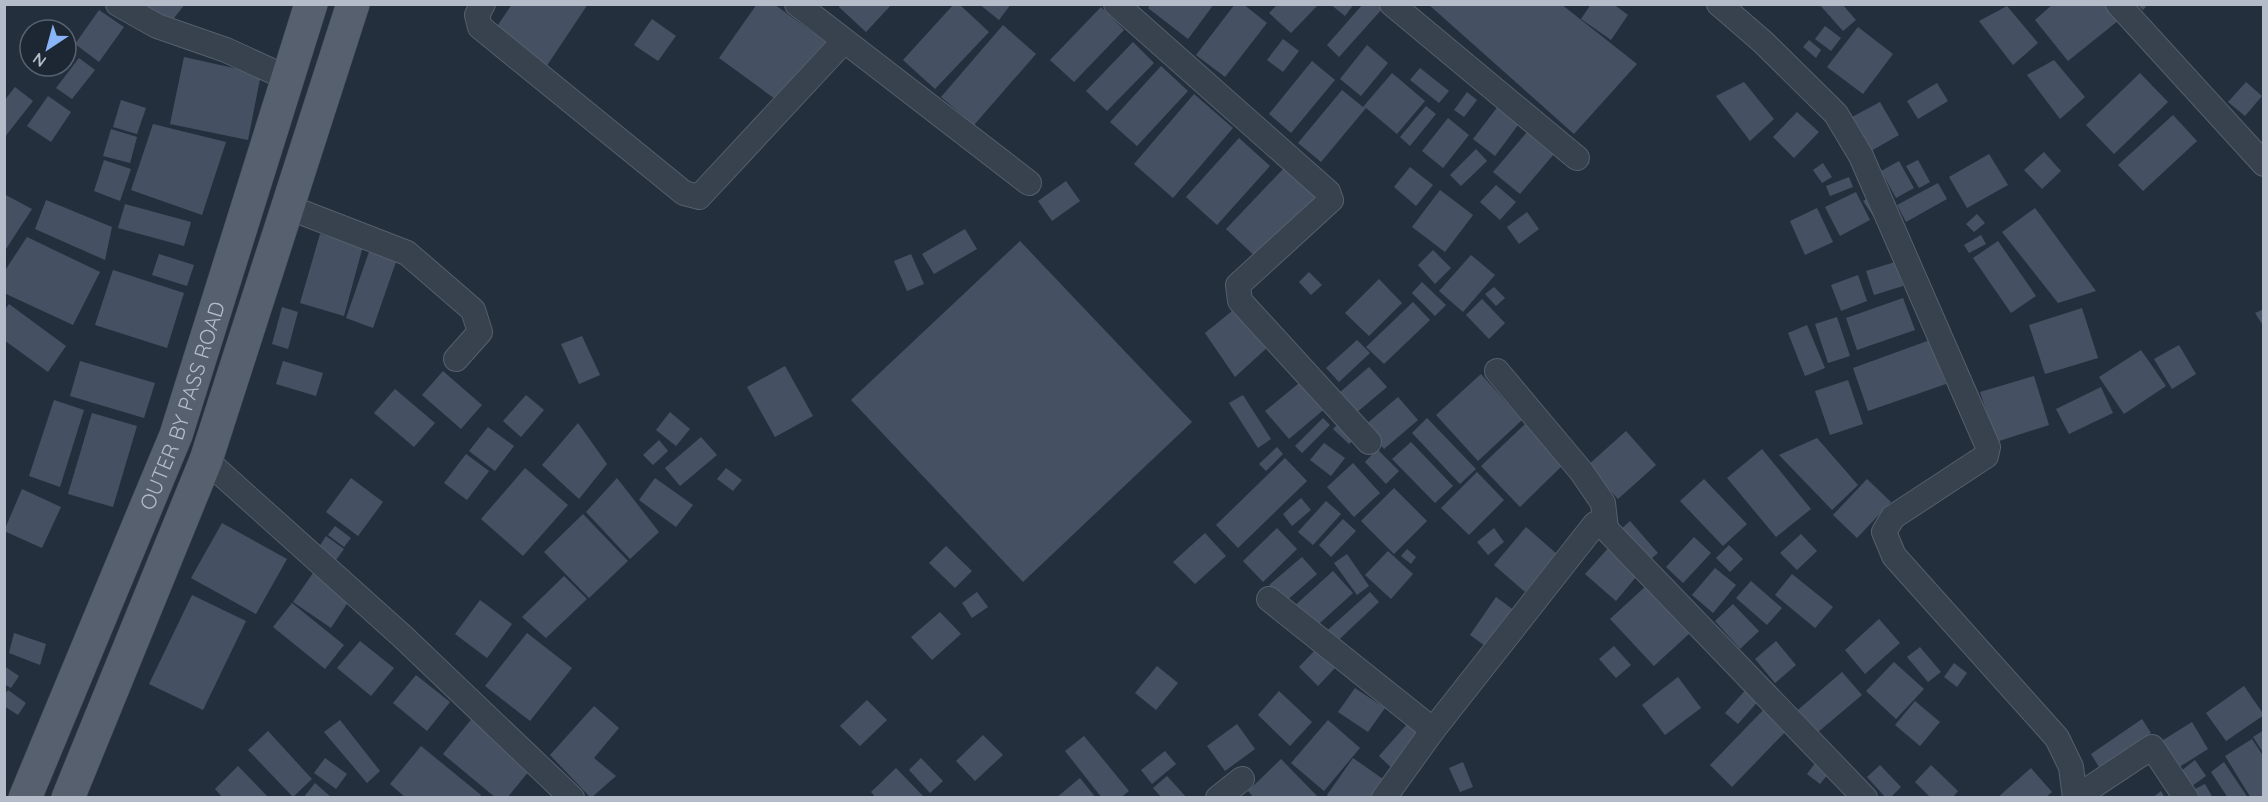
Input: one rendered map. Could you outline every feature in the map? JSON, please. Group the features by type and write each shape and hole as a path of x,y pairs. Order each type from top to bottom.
{"main road":[{"name":"OUTER BY PASS ROAD","path":"25,798 176,435 310,4"},
{"name":"OUTER BY PASS ROAD","path":"68,798 206,460 353,4"}],"street":[{"path":"118,4 157,26 226,50 286,78"},
{"path":"483,4 477,15 480,27 684,193 699,196 843,41"},
{"path":"797,4 1029,183"},
{"path":"1116,4 1328,192 1330,200 1238,285 1240,301 1369,442"},
{"path":"1392,4 1577,158"},
{"path":"1719,4 1836,114 1861,156 1988,447 1986,456 1893,517 1884,532 1894,556 2057,738 2071,767 2075,797 2152,747 2186,798"},
{"path":"2118,4 2264,164"},
{"path":"288,207 407,253 448,286 473,310 480,332 456,359"},
{"path":"1497,371 1581,471 1598,495 1603,503 1606,529"},
{"path":"206,460 402,636 572,798"},
{"path":"1384,798 1433,730 1595,524 1606,529 1865,798"},
{"path":"1269,599 1433,730"},
{"path":"1218,798 1242,779"}],"building":[{"path":"135,4 185,4 171,22"},
{"path":"512,4 588,4 546,67 494,31"},
{"path":"757,4 774,4 827,43 782,104 719,58"},
{"path":"841,4 892,4 866,32 839,7"},
{"path":"954,4 959,4 989,32 935,89 903,60"},
{"path":"979,4 1011,4 999,20"},
{"path":"1151,4 1214,4 1188,39 1148,8"},
{"path":"1235,4 1243,4 1267,23 1225,77 1196,55"},
{"path":"1330,4 1354,4 1345,16"},
{"path":"1363,4 1378,4 1383,8 1339,57 1327,45"},
{"path":"1428,4 1561,4 1637,64 1574,134"},
{"path":"1591,4 1613,4 1628,15 1611,40 1581,19"},
{"path":"1819,4 1842,4 1856,20 1843,31"},
{"path":"2053,4 2106,4 2119,20 2068,61 2035,20"},
{"path":"2136,4 2148,4 2143,10"},
{"path":"1277,5 1318,5 1291,33 1269,13"},
{"path":"2007,6 2038,43 2013,65 1979,21"},
{"path":"1101,7 1124,30 1074,82 1050,60"},
{"path":"99,10 124,27 99,62 78,46 78,40"},
{"path":"652,19 676,36 658,61 634,45"},
{"path":"1003,25 1036,54 974,125 941,97"},
{"path":"1825,26 1841,38 1831,51 1815,39"},
{"path":"1858,27 1893,54 1863,94 1827,67"},
{"path":"1283,39 1299,51 1283,72 1267,60"},
{"path":"1809,40 1821,50 1816,58 1803,47"},
{"path":"1133,42 1154,63 1107,111 1086,91"},
{"path":"1367,45 1388,63 1361,96 1340,79"},
{"path":"184,57 261,74 248,140 170,124"},
{"path":"78,59 95,70 72,99 56,88 64,78 78,78"},
{"path":"2054,60 2085,97 2060,119 2027,75"},
{"path":"1312,61 1335,80 1291,133 1269,114"},
{"path":"1161,66 1188,91 1137,146 1110,122"},
{"path":"1420,68 1449,91 1439,103 1410,80"},
{"path":"1392,73 1425,101 1397,134 1366,108 1321,162 1298,143 1342,90 1363,107"},
{"path":"2140,73 2168,102 2114,154 2086,125"},
{"path":"1744,82 1774,119 1750,141 1716,96"},
{"path":"2246,82 2262,96 2245,116 2228,102"},
{"path":"1937,83 1948,101 1918,119 1907,101"},
{"path":"15,87 33,101 4,138 4,101"},
{"path":"1467,92 1477,100 1464,117 1454,110"},
{"path":"1194,94 1233,128 1173,198 1134,164"},
{"path":"48,96 71,112 51,142 27,126"},
{"path":"121,100 146,108 137,134 113,127"},
{"path":"1502,101 1524,117 1495,156 1473,139"},
{"path":"1880,102 1899,135 1871,151 1852,117"},
{"path":"1426,106 1436,114 1410,146 1400,137"},
{"path":"1797,112 1819,132 1794,158 1773,137"},
{"path":"2173,115 2197,141 2143,191 2118,165"},
{"path":"1448,118 1469,135 1443,168 1422,151"},
{"path":"153,124 226,142 202,215 131,190"},
{"path":"111,129 137,137 130,163 103,156"},
{"path":"1527,132 1554,154 1520,194 1493,172"},
{"path":"1239,138 1270,166 1217,225 1186,197"},
{"path":"1476,149 1487,161 1461,186 1450,175"},
{"path":"2044,152 2061,171 2042,189 2024,170"},
{"path":"1989,154 2008,185 1967,208 1949,177"},
{"path":"104,160 131,169 120,201 94,191"},
{"path":"1918,160 1930,182 1919,188 1906,166"},
{"path":"1899,161 1914,188 1896,198 1881,171"},
{"path":"1823,163 1832,177 1822,183 1813,170"},
{"path":"1410,167 1433,185 1416,206 1394,187"},
{"path":"1284,168 1318,200 1260,261 1226,229"},
{"path":"1849,177 1853,187 1830,196 1826,186"},
{"path":"1066,181 1080,201 1052,221 1038,201"},
{"path":"1938,183 1947,199 1906,222 1897,205"},
{"path":"1496,185 1516,202 1500,220 1480,202"},
{"path":"1440,190 1473,215 1445,252 1412,227"},
{"path":"1856,192 1870,220 1840,236 1825,207"},
{"path":"4,194 32,209 4,252"},
{"path":"1871,196 1880,212 1873,216 1863,201"},
{"path":"46,200 112,227 105,260 35,229"},
{"path":"125,204 191,222 184,246 118,228"},
{"path":"1817,208 1833,242 1805,255 1790,221"},
{"path":"2035,208 2096,291 2058,303 2002,232"},
{"path":"1527,212 1539,229 1519,244 1507,227"},
{"path":"1977,214 1985,223 1974,232 1966,224"},
{"path":"965,229 977,249 934,274 922,254"},
{"path":"320,234 363,246 344,316 300,303"},
{"path":"1981,235 1986,244 1969,253 1964,245"},
{"path":"27,237 100,272 73,325 4,293 4,272"},
{"path":"1020,241 1192,422 1023,582 851,400"},
{"path":"1998,241 2036,296 2011,313 1973,258"},
{"path":"370,249 397,259 373,328 346,318"},
{"path":"1433,250 1451,268 1435,284 1418,265"},
{"path":"159,254 194,265 187,286 152,275"},
{"path":"911,254 924,284 907,291 894,261"},
{"path":"1471,255 1495,275 1463,312 1439,291"},
{"path":"1895,262 1903,286 1874,295 1866,271"},
{"path":"113,270 184,293 167,348 95,325"},
{"path":"1309,272 1322,285 1311,295 1299,282"},
{"path":"1858,275 1867,301 1841,311 1831,285"},
{"path":"1379,279 1402,303 1369,336 1345,313"},
{"path":"1422,282 1446,305 1435,316 1412,293"},
{"path":"1494,287 1505,298 1496,306 1485,294"},
{"path":"1903,298 1915,330 1857,350 1846,318"},
{"path":"1482,299 1505,323 1489,339 1466,315"},
{"path":"1413,302 1430,320 1384,364 1366,347"},
{"path":"9,304 66,346 48,372 4,340 4,311"},
{"path":"282,307 298,312 288,349 272,344"},
{"path":"2082,308 2098,358 2045,374 2029,325"},
{"path":"2264,309 2264,327 2255,313"},
{"path":"1232,311 1269,346 1235,377 1205,333"},
{"path":"1837,317 1850,356 1828,363 1815,324"},
{"path":"1807,325 1825,368 1805,376 1788,333"},
{"path":"582,336 600,375 579,384 561,344"},
{"path":"1357,340 1370,353 1339,382 1326,368"},
{"path":"1930,340 1946,384 1868,411 1853,368"},
{"path":"2179,345 2196,374 2172,389 2154,359"},
{"path":"2141,350 2166,386 2124,414 2099,377"},
{"path":"80,361 155,383 144,418 70,396"},
{"path":"283,361 323,373 316,396 276,384"},
{"path":"785,366 813,416 775,437 747,387"},
{"path":"1369,367 1387,387 1356,413 1339,393"},
{"path":"443,371 482,405 461,429 422,395"},
{"path":"1481,374 1522,420 1478,461 1436,415"},
{"path":"2034,376 2049,425 1996,442 1980,392"},
{"path":"1305,378 1328,406 1289,439 1265,411"},
{"path":"1848,380 1863,424 1830,435 1815,391"},
{"path":"2101,387 2113,413 2069,434 2056,409"},
{"path":"395,389 435,423 414,447 374,413"},
{"path":"526,395 544,410 521,437 503,421"},
{"path":"1243,395 1271,439 1258,448 1229,403"},
{"path":"1398,397 1418,420 1384,449 1364,426"},
{"path":"54,400 84,410 60,487 29,476"},
{"path":"670,412 690,429 676,446 656,430"},
{"path":"92,413 137,426 113,507 68,494"},
{"path":"1323,418 1330,425 1302,453 1295,446"},
{"path":"1427,418 1476,469 1460,484 1412,433"},
{"path":"1341,421 1357,437 1349,444 1333,429"},
{"path":"578,423 607,464 579,499 542,465"},
{"path":"1525,424 1564,464 1520,507 1481,466"},
{"path":"488,427 514,446 495,471 469,451"},
{"path":"1626,431 1656,465 1618,499 1587,466"},
{"path":"701,437 717,455 680,486 665,468"},
{"path":"1817,438 1858,485 1832,510 1779,455"},
{"path":"659,440 668,451 653,465 643,455"},
{"path":"1411,442 1453,486 1435,503 1392,459"},
{"path":"1324,443 1345,458 1331,476 1310,460"},
{"path":"1277,447 1283,454 1266,471 1259,464"},
{"path":"1377,449 1399,471 1386,484 1365,462"},
{"path":"1762,449 1811,509 1776,537 1727,478"},
{"path":"466,454 489,471 467,500 444,483"},
{"path":"1285,458 1307,481 1238,548 1216,525"},
{"path":"1353,463 1380,493 1354,517 1327,487"},
{"path":"525,468 568,505 523,556 481,519"},
{"path":"726,468 742,480 733,491 717,479"},
{"path":"1477,472 1504,500 1469,535 1441,508"},
{"path":"351,478 383,502 358,536 326,512"},
{"path":"617,478 659,532 630,559 586,512"},
{"path":"655,478 693,505 676,527 639,500"},
{"path":"1704,479 1747,524 1723,546 1680,501"},
{"path":"1867,479 1891,502 1857,538 1833,515"},
{"path":"1394,488 1427,521 1394,554 1361,521"},
{"path":"22,489 61,507 42,548 4,531"},
{"path":"1301,498 1311,510 1292,526 1283,514"},
{"path":"1326,501 1341,514 1313,545 1298,532"},
{"path":"583,514 628,561 589,598 544,552"},
{"path":"1343,519 1356,531 1331,557 1319,545"},
{"path":"1630,521 1658,553 1645,564 1618,532"},
{"path":"222,523 287,559 256,614 191,578"},
{"path":"335,526 351,538 344,547 328,535"},
{"path":"1526,527 1557,554 1525,592 1494,565"},
{"path":"1277,528 1297,549 1263,582 1243,561"},
{"path":"1494,528 1504,542 1488,555 1477,542"},
{"path":"1205,533 1226,556 1195,584 1173,562"},
{"path":"1801,534 1817,551 1797,570 1780,553"},
{"path":"326,536 344,549 336,560 319,547"},
{"path":"1694,537 1711,553 1683,583 1666,567"},
{"path":"1611,545 1641,571 1616,601 1585,574"},
{"path":"1729,545 1743,559 1730,572 1716,558"},
{"path":"946,546 972,571 955,588 929,563"},
{"path":"1407,549 1416,557 1411,564 1401,556"},
{"path":"1388,551 1413,574 1391,599 1365,575"},
{"path":"1347,554 1369,586 1357,595 1334,563"},
{"path":"1302,557 1317,574 1285,602 1269,585"},
{"path":"1715,568 1736,585 1713,613 1692,595"},
{"path":"315,570 352,596 331,628 293,602"},
{"path":"1333,571 1353,593 1310,632 1291,609"},
{"path":"1792,574 1833,607 1815,628 1775,595"},
{"path":"564,576 587,599 546,638 522,617"},
{"path":"1751,581 1782,608 1767,625 1736,598"},
{"path":"1647,585 1691,632 1654,666 1610,619"},
{"path":"977,592 988,607 972,618 962,603"},
{"path":"1370,592 1379,602 1331,647 1321,636"},
{"path":"192,595 246,621 203,710 149,684"},
{"path":"1496,597 1515,611 1488,648 1470,635"},
{"path":"480,600 512,624 487,658 455,634"},
{"path":"292,603 344,645 325,669 273,627"},
{"path":"1733,604 1759,631 1740,649 1715,621"},
{"path":"940,612 961,634 932,660 911,637"},
{"path":"1879,619 1900,643 1865,674 1845,650"},
{"path":"14,633 46,644 40,665 9,653"},
{"path":"527,633 572,668 530,721 485,686"},
{"path":"360,641 394,668 371,696 337,668"},
{"path":"1776,641 1796,665 1775,683 1755,659"},
{"path":"1614,646 1631,665 1616,678 1599,659"},
{"path":"1920,647 1941,672 1928,682 1907,657"},
{"path":"1317,648 1336,667 1318,686 1299,667"},
{"path":"1894,662 1924,689 1896,719 1866,691"},
{"path":"1954,663 1967,673 1957,687 1944,677"},
{"path":"4,666 19,676 11,688 4,684"},
{"path":"1157,666 1178,683 1156,710 1135,693"},
{"path":"1842,672 1862,695 1811,738 1792,715"},
{"path":"416,675 450,702 427,731 393,703"},
{"path":"1678,677 1701,708 1665,735 1642,705"},
{"path":"2244,686 2264,715 2226,741 2206,713"},
{"path":"1748,687 1761,698 1738,724 1725,713"},
{"path":"1355,688 1385,708 1368,732 1338,712"},
{"path":"8,690 26,703 18,715 4,706 4,695"},
{"path":"1279,691 1312,722 1290,746 1258,715"},
{"path":"867,700 887,720 860,746 840,726"},
{"path":"1915,701 1940,722 1920,746 1895,725"},
{"path":"594,706 619,728 594,758 616,776 591,798 550,755"},
{"path":"1767,706 1790,727 1732,787 1710,765"},
{"path":"474,716 534,765 507,798 496,798 443,754"},
{"path":"2142,719 2151,733 2099,767 2091,754"},
{"path":"340,720 380,771 367,783 324,732"},
{"path":"1328,720 1360,748 1324,791 1291,763"},
{"path":"1409,722 1426,738 1396,772 1379,756"},
{"path":"2192,722 2208,749 2176,769 2160,742"},
{"path":"1237,724 1255,749 1225,771 1207,746"},
{"path":"2264,730 2264,754 2253,737"},
{"path":"268,731 312,779 293,797 248,750"},
{"path":"983,735 1003,755 975,781 956,761"},
{"path":"1084,736 1129,791 1120,798 1102,798 1065,751"},
{"path":"2252,739 2264,757 2264,798 2251,798 2225,756"},
{"path":"421,746 481,795 479,798 406,798 390,784"},
{"path":"1165,751 1176,764 1152,784 1141,770"},
{"path":"325,758 347,774 336,789 314,773"},
{"path":"921,758 943,781 930,793 909,770"},
{"path":"1353,758 1383,779 1370,798 1330,798 1327,795"},
{"path":"1281,759 1317,796 1316,798 1254,798 1248,791"},
{"path":"2195,760 2206,776 2192,786 2181,771"},
{"path":"1463,762 1473,787 1460,792 1449,768"},
{"path":"2224,762 2248,798 2228,798 2211,772"},
{"path":"1815,763 1829,773 1820,784 1807,774"},
{"path":"1880,765 1901,787 1890,798 1886,798 1867,777"},
{"path":"1931,765 1958,791 1952,798 1931,798 1915,782"},
{"path":"238,766 269,798 223,798 215,789"},
{"path":"896,768 923,796 922,798 876,798 871,792"},
{"path":"2031,768 2052,792 2045,798 1997,798"},
{"path":"1167,776 1187,798 1162,798 1153,788"},
{"path":"1080,778 1096,798 1056,798"},
{"path":"315,783 332,798 303,798"},
{"path":"2205,784 2213,798 2200,798 2195,789"},
{"path":"2161,791 2165,798 2152,798"}]}
